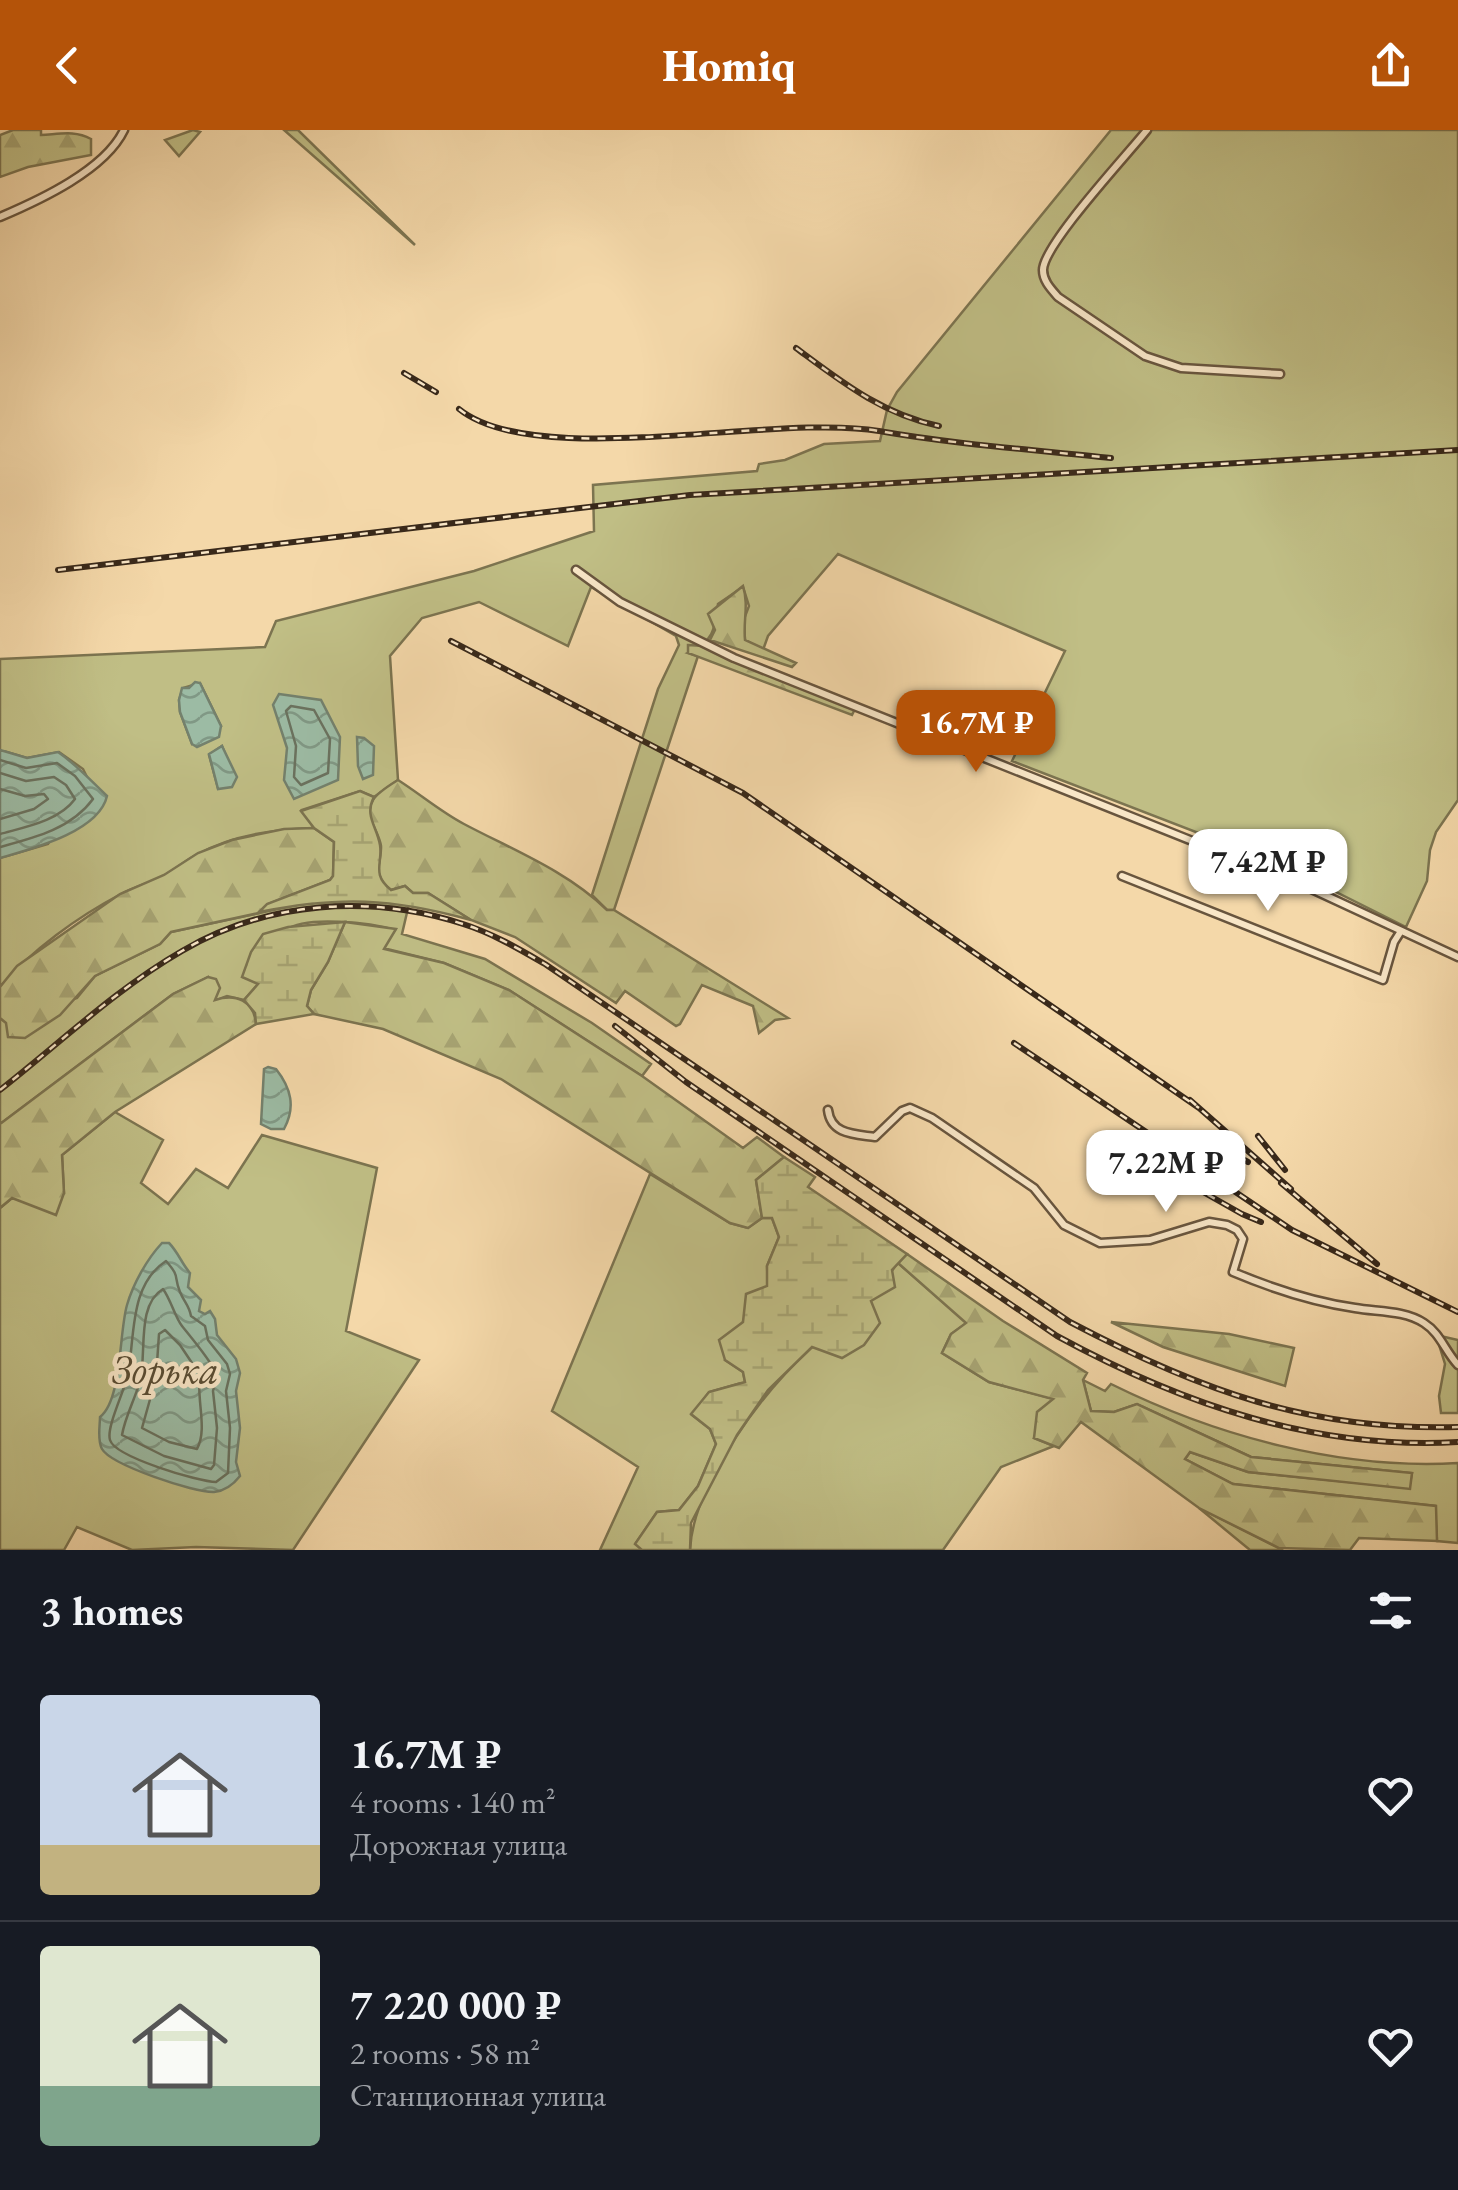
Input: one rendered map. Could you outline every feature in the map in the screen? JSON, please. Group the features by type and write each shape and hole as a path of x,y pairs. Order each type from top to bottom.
{"street":[{"path":"0,218 40,200 97,162 117,145 124,130"},
{"path":"1148,130 1052,242 1043,271 1048,285 1058,297 1145,356 1181,368 1280,374"},
{"path":"576,570 620,602 734,658 1305,886 1458,957"},
{"path":"1122,876 1384,980 1394,942 1401,931"},
{"path":"828,1110 829,1120 836,1128 875,1137 910,1108 932,1118 1034,1188 1064,1224 1100,1244 1150,1240 1209,1222 1227,1225 1238,1230 1243,1239 1233,1272 1259,1283 1352,1308 1410,1315 1439,1335 1458,1365"}],"green space":[{"path":"13,130 41,130 41,135 79,134 91,139 91,155 28,167 0,177 0,135"},
{"path":"193,130 200,132 179,156 165,140"},
{"path":"284,130 298,130 415,245"},
{"path":"1111,130 1458,130 1458,800 1436,832 1427,881 1406,927 1284,866 1012,761 1065,651 838,554 768,636 763,650 745,640 744,619 749,606 743,587 718,604 711,634 688,653 698,656 614,910 607,910 592,895 658,689 679,645 676,636 591,587 568,646 479,602 422,618 390,656 398,780 374,797 360,791 302,810 314,828 268,832 209,848 88,913 26,960 0,987 0,858 48,844 88,779 83,769 59,752 27,758 0,750 0,659 265,647 276,621 474,571 594,531 593,485 757,471 759,464 785,460 824,444 880,441 887,410 897,392","holes":["200,683 221,726 192,744 179,700 183,688","222,746 234,775 218,788 209,755"]},
{"path":"743,586 745,640 796,663 792,667 710,640 715,630 708,614"},
{"path":"688,645 704,646 855,709 852,715 688,653"},
{"path":"398,780 455,819 557,873 607,910 614,910 788,1018 775,1020 759,1033 753,1006 702,985 676,1026 625,991 616,1003 515,937 471,920 428,893 413,893 405,886 391,890 379,873 381,846 370,806 375,797"},
{"path":"360,791 374,797 371,815 385,884 391,890 405,886 413,893 428,893 471,920 416,907 365,902 315,903 259,912 267,904 330,880 334,842 314,828 301,811"},
{"path":"314,828 334,842 330,880 268,904 259,913 171,932 160,944 95,976 60,1015 25,1038 8,1037 6,1023 0,1018 0,987 17,966 120,894 164,875 198,853 232,840 284,829"},
{"path":"342,900 409,904 402,934 485,959 592,1023 651,1064 642,1076 509,990 444,963 383,948 395,930 356,923 308,923 286,930 243,977 259,983 244,1000 227,996 214,1001 208,977 173,994 0,1124 0,1018 6,1022 77,998 95,976 160,944 171,932 301,904"},
{"path":"345,922 396,929 384,949 444,963 509,990 642,1076 743,1148 757,1137 784,1157 756,1180 762,1218 748,1228 730,1223 501,1079 383,1029 314,1014 307,1006 311,990"},
{"path":"345,922 311,990 307,1006 314,1014 256,1024 255,1013 244,1000 258,984 242,977 263,934 288,927"},
{"path":"208,977 216,979 220,988 215,1000 243,1001 252,1010 256,1024 115,1112 62,1155 64,1193 56,1215 12,1198 0,1208 0,1124 173,994"},
{"name":"Зорька","path":"115,1112 163,1140 141,1183 168,1204 196,1169 228,1188 262,1135 377,1168 346,1331 419,1360 293,1550 132,1550 77,1527 64,1550 0,1550 0,1208 12,1198 64,1193 62,1155"},
{"path":"784,1157 815,1177 808,1187 907,1254 892,1270 895,1287 871,1301 880,1323 864,1345 842,1358 812,1347 768,1390 737,1435 691,1523 690,1550 642,1550 635,1544 657,1512 679,1510 698,1486 716,1444 710,1429 691,1414 709,1392 745,1382 743,1372 725,1360 719,1340 743,1322 746,1294 767,1286 767,1266 779,1237 772,1218 762,1218 756,1180"},
{"path":"650,1174 730,1223 748,1228 762,1218 772,1218 779,1237 767,1266 768,1286 743,1322 725,1360 743,1372 745,1382 709,1392 692,1415 710,1429 716,1444 698,1486 679,1510 657,1512 636,1543 642,1550 600,1550 638,1467 552,1411"},
{"path":"907,1254 1087,1373 1083,1380 1091,1411 1114,1412 1137,1404 1251,1457 1412,1473 1410,1489 1248,1472 1190,1452 1185,1459 1233,1484 1436,1506 1437,1541 1359,1538 1350,1550 1279,1548 1199,1508 1081,1422 1059,1448 1034,1438 1037,1412 1053,1399 989,1382 942,1353 951,1334 966,1323 898,1263"},
{"path":"898,1263 967,1323 951,1334 942,1353 989,1382 1054,1399 1034,1438 1054,1446 1001,1467 943,1550 690,1550 703,1497 733,1441 791,1368 871,1300"},
{"path":"1111,1322 1229,1334 1294,1348 1285,1386 1163,1347"},
{"path":"1436,1335 1458,1340 1458,1413 1441,1413 1439,1396 1445,1364"},
{"path":"1083,1380 1105,1391 1111,1384 1193,1419 1280,1446 1369,1461 1458,1463 1458,1543 1437,1541 1435,1506 1233,1484 1185,1459 1190,1452 1248,1472 1409,1488 1412,1473 1251,1457 1137,1404 1114,1412 1091,1411"},
{"path":"1199,1508 1283,1550 1250,1550"}],"water":[{"path":"200,683 221,726 219,737 197,747 192,744 179,700 182,688"},
{"path":"279,694 321,700 340,737 338,780 294,799 284,780 287,748 273,705"},
{"path":"357,737 374,746 373,775 363,779 358,766"},
{"path":"222,746 237,777 232,787 218,789 209,754"},
{"path":"0,750 27,758 58,752 107,796 101,809 91,820 62,837 0,858"},
{"path":"264,1069 276,1069 288,1091 291,1105 284,1129 261,1124"},
{"path":"162,1243 169,1243 190,1273 188,1287 201,1300 199,1311 210,1311 217,1335 236,1359 240,1373 236,1391 240,1428 236,1462 240,1476 218,1491 190,1488 136,1470 109,1455 100,1441 100,1417 116,1381 127,1305 141,1272"}],"railway":[{"path":"796,348 881,405 939,426"},
{"path":"404,373 436,392"},
{"path":"459,409 495,427 543,436 599,438 835,427 1111,458"},
{"path":"58,570 690,495 1458,450"},
{"path":"451,641 743,793 1199,1108"},
{"path":"0,1090 134,982 215,934 249,921 320,908 356,906 428,914 484,932 545,964 1070,1322 1118,1346 1164,1368 1256,1402 1353,1422 1458,1427"},
{"path":"615,1026 686,1082 1057,1336 1104,1360 1201,1402 1301,1430 1405,1443 1458,1442"},
{"path":"1014,1043 1292,1230 1458,1312"},
{"path":"1190,1100 1291,1189"},
{"path":"1196,1134 1248,1162"},
{"path":"1258,1136 1285,1170"},
{"path":"1166,1171 1261,1222"},
{"path":"1281,1183 1377,1264"}]}
